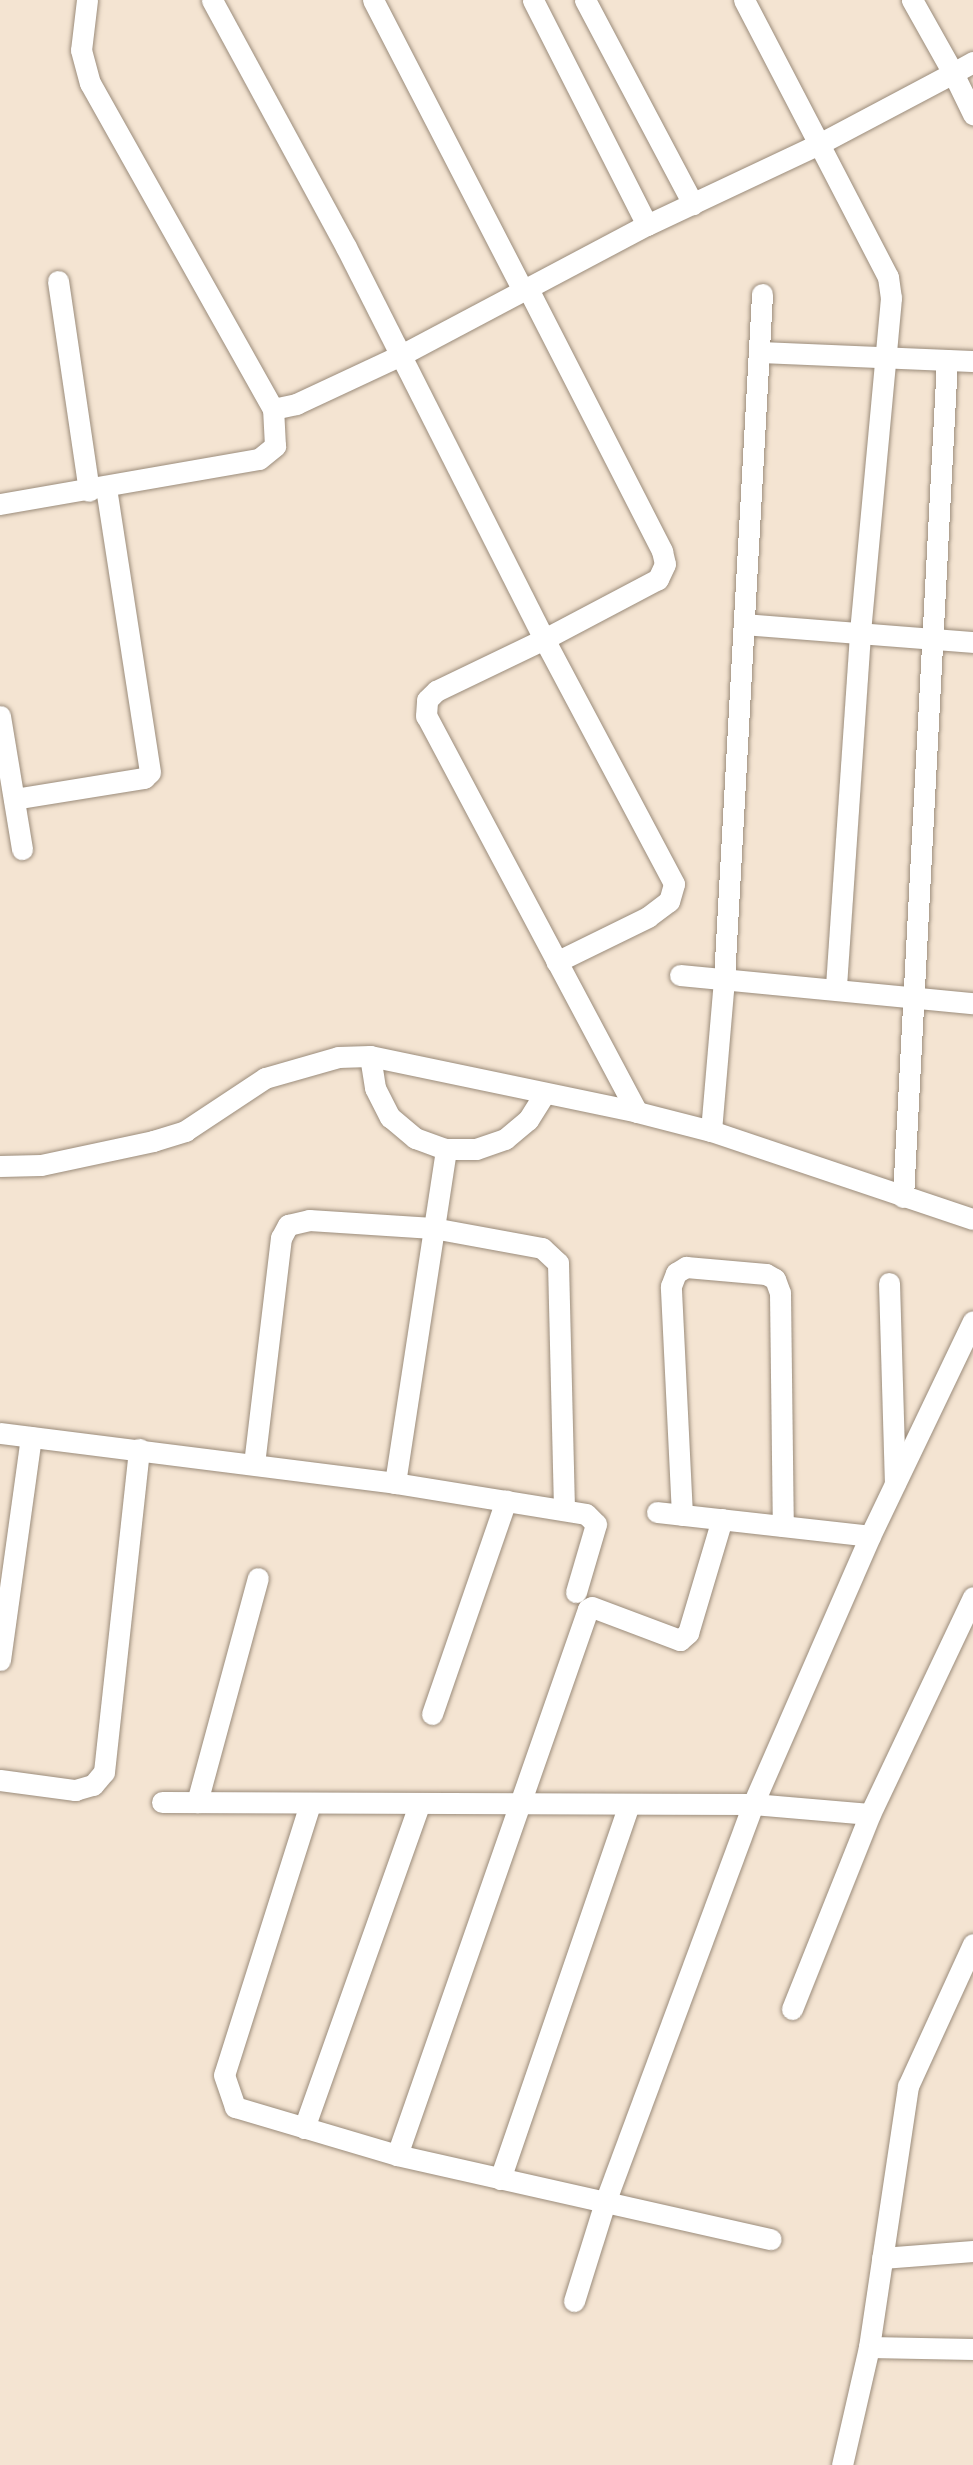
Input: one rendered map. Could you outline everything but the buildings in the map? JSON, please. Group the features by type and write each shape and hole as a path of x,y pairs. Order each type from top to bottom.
{"street":[{"path":"0,504 259,459 275,446 273,414 90,83 81,50 88,0"},
{"path":"212,0 401,355 544,639 674,884 670,901 648,917 556,962"},
{"path":"373,0 525,288 665,564 658,579 544,639 436,691 428,700 426,716 637,1112"},
{"path":"533,0 647,225"},
{"path":"584,0 692,204"},
{"path":"744,0 888,277 891,298 860,634 836,989"},
{"path":"912,0 973,114"},
{"path":"273,414 401,355 647,225 819,144 973,62"},
{"path":"14,799 144,778 150,772 58,281"},
{"path":"711,1131 724,979 762,294"},
{"path":"759,352 973,361"},
{"path":"902,1197 947,360"},
{"path":"744,624 973,642"},
{"path":"0,716 22,849"},
{"path":"680,975 973,1003"},
{"path":"370,1056 374,1088 390,1117 415,1138 446,1149 476,1149 505,1139 528,1120 544,1094"},
{"path":"0,1166 41,1165 153,1142 185,1131 265,1078 306,1063 370,1056 637,1112 711,1131 973,1219"},
{"path":"395,1483 446,1149"},
{"path":"254,1464 281,1238 288,1225 309,1220 433,1228 542,1248 558,1263 564,1510"},
{"path":"682,1515 671,1286 676,1273 686,1267 766,1274 775,1279 780,1293 783,1526"},
{"path":"888,1283 895,1485"},
{"path":"573,2301 604,2206 753,1804 870,1536 895,1485 964,1363 973,1321"},
{"path":"0,1433 395,1483 591,1515 596,1524 576,1592"},
{"path":"0,1660 31,1437"},
{"path":"0,1780 75,1790 93,1786 104,1772 139,1449"},
{"path":"432,1714 506,1500"},
{"path":"657,1512 870,1536"},
{"path":"397,2155 588,1609 592,1607 680,1640 688,1633 722,1519"},
{"path":"197,1802 258,1578"},
{"path":"792,2009 870,1814 973,1597"},
{"path":"162,1802 520,1807 753,1804 870,1814"},
{"path":"310,1804 224,2075 235,2107 397,2155 604,2206 771,2239"},
{"path":"304,2127 419,1805"},
{"path":"500,2179 629,1805"},
{"path":"842,2465 869,2347 908,2086 973,1944"},
{"path":"882,2258 973,2251"},
{"path":"869,2347 973,2349"}]}
